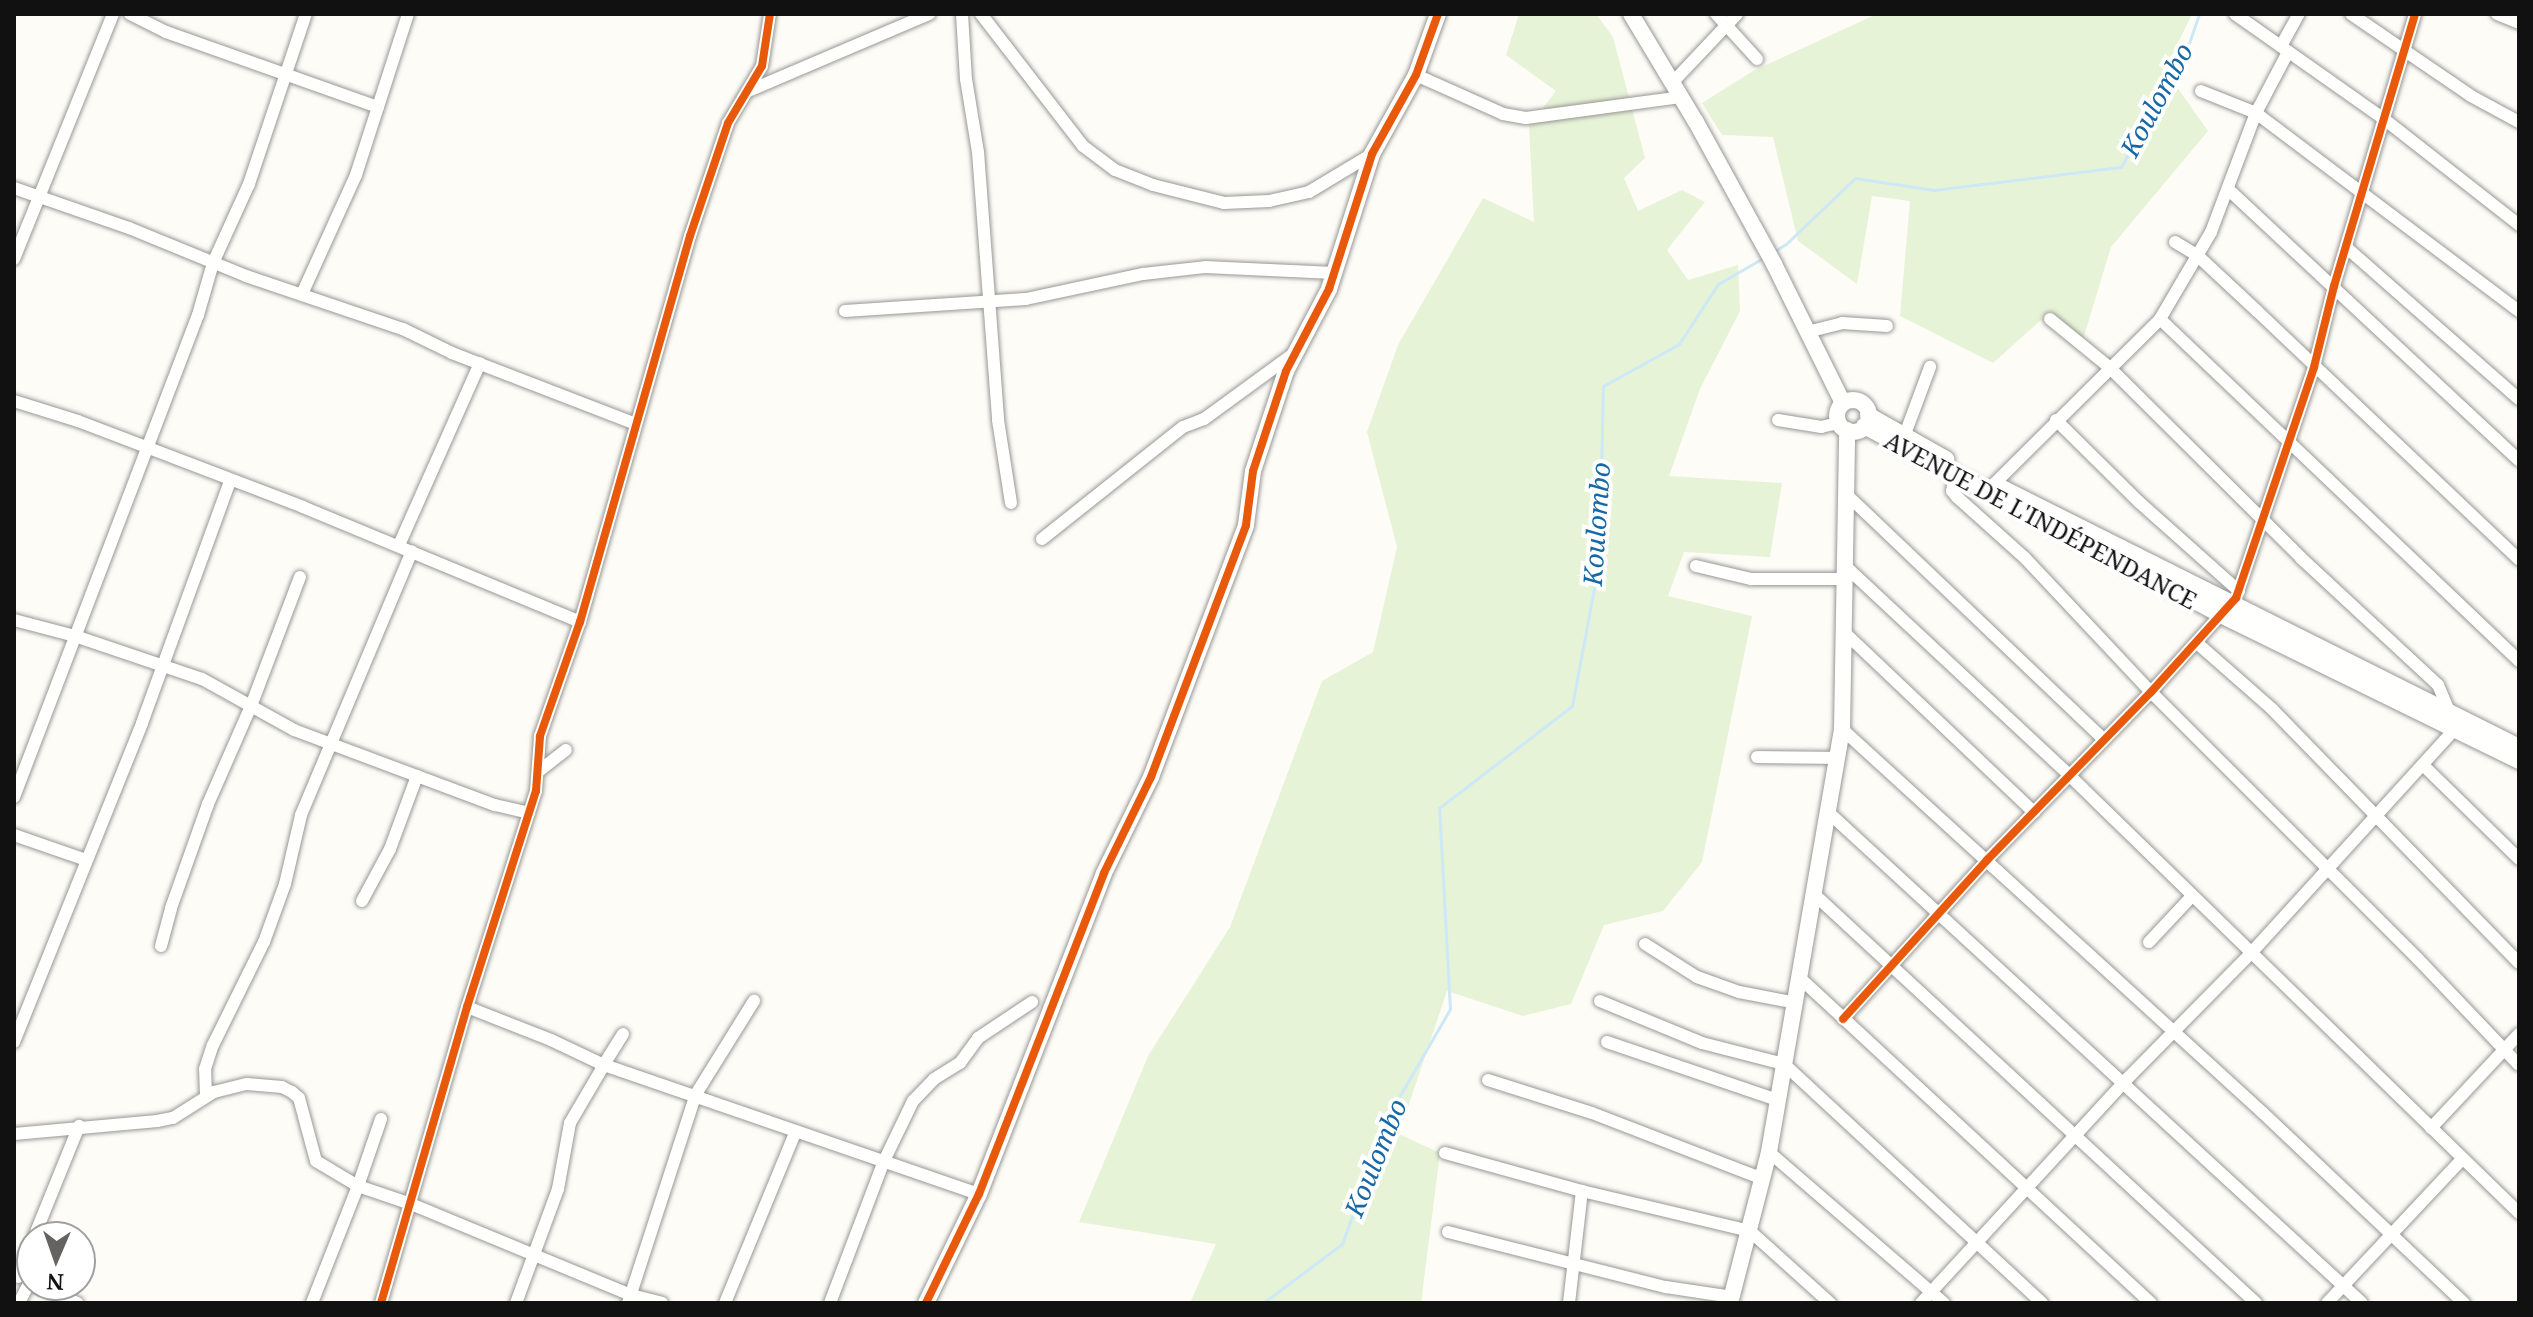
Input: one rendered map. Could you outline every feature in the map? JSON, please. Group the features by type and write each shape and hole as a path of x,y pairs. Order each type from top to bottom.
{"street":[{"path":"14,259 113,14"},
{"path":"130,14 166,32 378,107"},
{"path":"14,797 198,315 213,263 249,184 306,14"},
{"path":"302,294 356,175 408,14"},
{"path":"381,1303 467,1007 529,813 539,771 540,736 580,622 720,143 728,123 751,90 762,66 770,14"},
{"path":"751,90 929,14"},
{"path":"962,14 966,79 978,152 998,420 1011,503"},
{"path":"981,14 1083,146 1115,170 1153,185 1224,203 1269,201 1309,192 1372,154"},
{"path":"926,1303 979,1194 1104,873 1151,777 1222,581 1246,525 1253,471 1265,430 1296,352 1334,273 1372,154 1416,75 1438,14"},
{"path":"1716,14 1757,59"},
{"path":"1416,75 1503,114 1526,118 1677,89 1725,25 1737,14"},
{"path":"2235,14 2384,119 2519,225"},
{"path":"1994,484 2160,319 2198,256 2229,190 2256,113 2299,14"},
{"path":"2351,14 2471,96 2519,122"},
{"path":"1843,1019 1987,860 2151,692 2231,604 2264,521 2314,367 2334,286 2415,14"},
{"path":"2497,14 2519,23"},
{"path":"1635,16 1774,264 1843,403"},
{"path":"2201,91 2256,113 2519,311"},
{"path":"14,188 129,228 213,263 403,329 480,363 636,424"},
{"path":"2229,190 2519,460"},
{"path":"2175,242 2198,256 2519,560"},
{"path":"2347,248 2519,399"},
{"path":"845,311 987,299 1026,299 1143,274 1205,267 1334,273"},
{"path":"2050,319 2110,368 2264,521 2438,685 2449,711"},
{"path":"2160,319 2519,661"},
{"path":"1807,332 1842,323 1887,326"},
{"path":"1042,539 1183,427 1204,419 1296,352"},
{"path":"399,545 480,363"},
{"path":"1904,437 1930,367"},
{"path":"14,401 147,447 399,545 580,622"},
{"path":"1448,1232 1666,1287 1731,1300 1769,1152 1842,729 1846,494 1843,427 1837,412 1843,403 1859,401 1866,421 1843,427 1821,427 1778,420"},
{"path":"2056,420 2139,502 2231,604"},
{"name":"AVENUE DE L'INDÉPENDANCE","path":"1866,421 1904,437 2519,747"},
{"name":"AVENUE DE L'INDÉPENDANCE","path":"1866,421 1955,476 2231,604 2454,730 2519,761"},
{"path":"1955,476 1952,491 1957,497 2025,558 2151,692 2329,869 2519,1065"},
{"path":"14,1042 161,668 230,481"},
{"path":"1846,494 2104,740"},
{"path":"206,1095 205,1069 213,1045 264,942 285,884 301,815 412,551"},
{"path":"1696,566 1751,579 1843,571 2070,776 2519,1213"},
{"path":"161,946 208,804 251,706 300,577"},
{"path":"14,620 75,636 161,668 202,679 281,724 417,776 529,813"},
{"path":"1844,632 2034,812"},
{"path":"2197,643 2272,709 2519,963"},
{"path":"1842,729 2174,1030 2464,1303"},
{"path":"1921,1303 2123,1083 2251,953 2454,730"},
{"path":"539,771 566,750 540,736"},
{"path":"1757,757 1838,758"},
{"path":"2424,766 2519,859"},
{"path":"362,901 390,849 417,776"},
{"path":"1828,812 2362,1303"},
{"path":"14,835 86,860"},
{"path":"1815,895 2256,1303"},
{"path":"2149,942 2192,896"},
{"path":"1645,944 1697,977 1739,992 1796,1003"},
{"path":"1801,979 2151,1303"},
{"path":"630,1299 696,1094 754,1001"},
{"path":"1600,1001 1702,1043 1784,1064 2042,1303"},
{"path":"830,1303 884,1161 913,1101 934,1079 960,1063 978,1038 1032,1002"},
{"path":"467,1007 604,1065 696,1094 979,1194"},
{"path":"516,1303 558,1189 570,1123 623,1034"},
{"path":"2431,1128 2519,1034"},
{"path":"1607,1042 1777,1100"},
{"path":"1488,1080 1592,1113 1763,1179"},
{"path":"14,1134 173,1118 206,1095 247,1084 292,1092 299,1098 316,1161 358,1186 411,1204 533,1254 630,1299 662,1303"},
{"path":"312,1303 381,1119"},
{"path":"40,1221 79,1126"},
{"path":"725,1303 796,1131"},
{"path":"1769,1152 1944,1303"},
{"path":"1445,1153 1582,1191 1750,1231 1830,1303"},
{"path":"2327,1303 2462,1159"},
{"path":"1569,1303 1582,1191"}],"green space":[{"path":"1519,14 1596,14 1613,37 1645,158 1624,178 1638,211 1682,190 1705,202 1667,250 1688,280 1738,265 1740,311 1700,389 1669,476 1782,483 1770,557 1684,552 1668,596 1752,616 1702,862 1663,911 1604,925 1571,1004 1523,1016 1447,991 1399,1134 1440,1153 1421,1303 1190,1303 1216,1244 1079,1222 1148,1056 1230,927 1322,681 1373,652 1397,547 1367,432 1398,345 1483,198 1534,222 1529,126 1556,91 1506,55"},
{"path":"1877,14 2192,14 2165,70 2208,131 2111,247 2081,346 2041,320 1993,363 1900,316 1910,201 1872,196 1857,284 1798,241 1773,137 1722,135 1702,103 1753,71"}],"waterway":[{"name":"Koulombo","path":"1773,252 1786,244 1855,178 1934,190 2121,167 2187,49 2199,14"},
{"name":"Koulombo","path":"1263,1303 1342,1244 1388,1116 1450,1009 1439,808 1572,706 1599,562 1603,386 1679,344 1718,284 1763,258"}],"cycle path":[{"path":"381,1303 467,1007 536,791 540,736 580,622 690,236 728,123 762,66 770,14"},
{"path":"926,1303 979,1194 1104,873 1151,777 1246,525 1253,471 1286,371 1329,289 1372,154 1416,75 1438,14"},
{"path":"1843,1019 1987,860 2151,692 2236,598 2314,367 2334,286 2415,14"}]}
